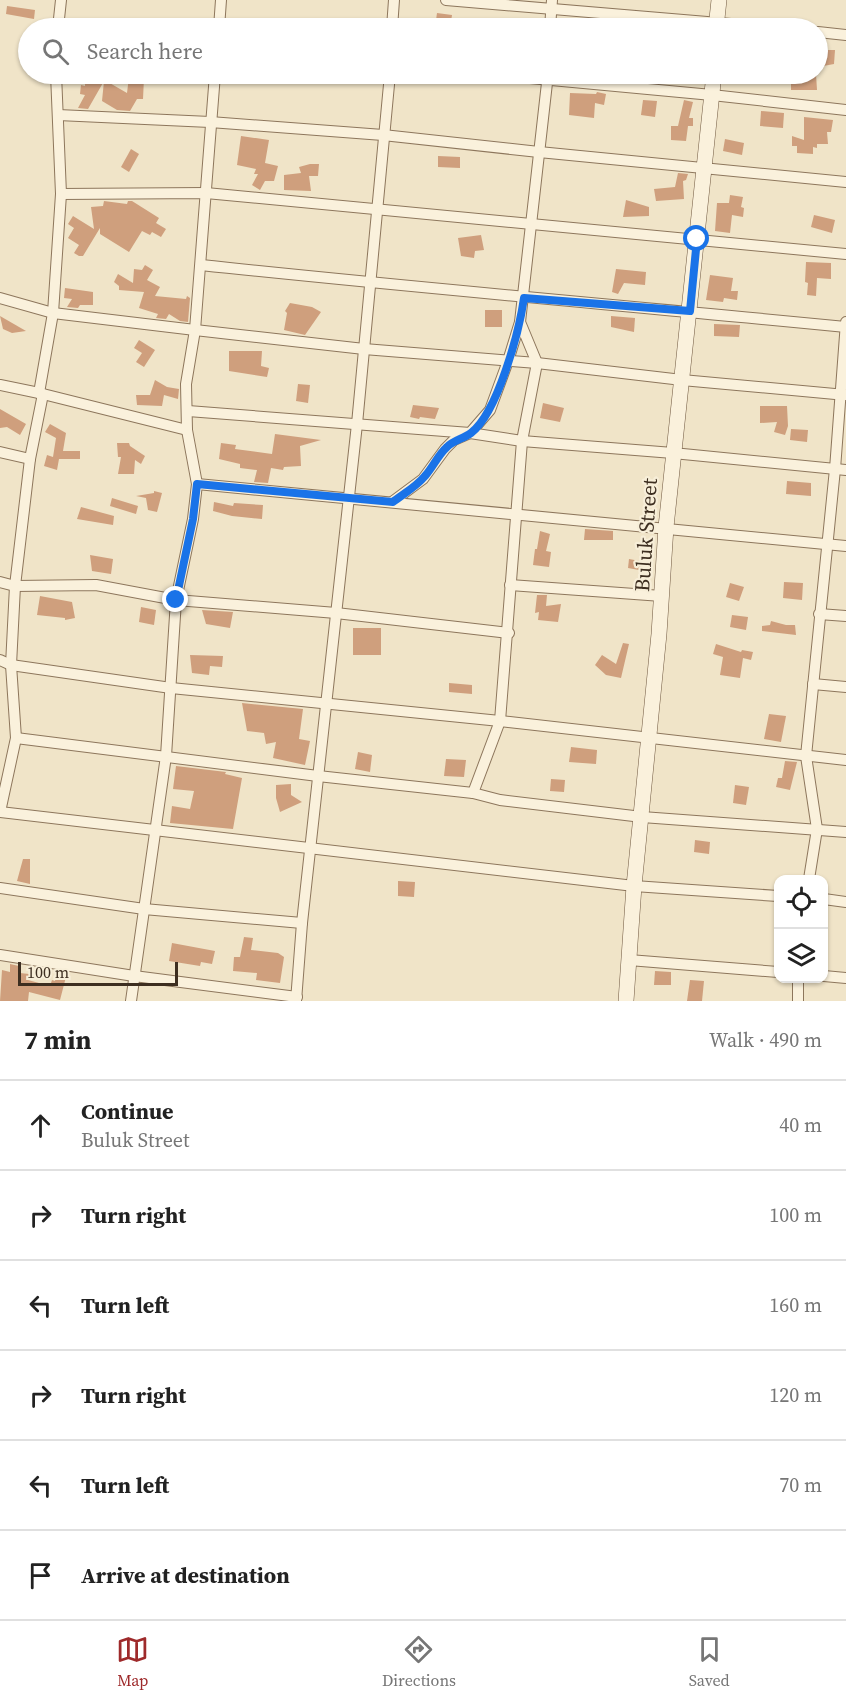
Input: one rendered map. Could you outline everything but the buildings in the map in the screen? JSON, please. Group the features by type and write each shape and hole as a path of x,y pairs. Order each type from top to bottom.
{"street":[{"path":"59,18 61,0"},
{"path":"220,18 221,0"},
{"path":"393,18 394,0"},
{"path":"446,0 552,4 661,18"},
{"path":"717,18 718,0"},
{"path":"828,34 846,35"},
{"path":"56,84 61,194 53,313 30,459 15,586 11,665 16,738 0,812 634,886 774,896"},
{"path":"131,1001 166,756 176,600 193,519 197,484 187,430 186,384 195,330 214,84"},
{"path":"0,955 296,999 302,923 357,424 389,84"},
{"path":"393,502 423,479 444,449 454,440 470,434 490,410 520,322 547,84"},
{"path":"617,84 846,110"},
{"name":"Buluk Street","path":"626,1001 634,886 662,596 673,453 713,84"},
{"path":"58,115 210,122 383,135 846,182"},
{"path":"61,194 206,193 846,254"},
{"path":"201,265 524,298 690,311 846,327"},
{"path":"0,298 53,313 195,330 364,349 537,363 682,380 843,395"},
{"path":"810,875 816,829 806,756 826,544 840,470 846,320"},
{"path":"473,793 500,721 522,441 537,363 520,322"},
{"path":"0,384 187,430"},
{"path":"188,411 470,434 522,441 840,470"},
{"path":"0,452 30,459"},
{"path":"197,484 846,546"},
{"path":"0,582 15,586 96,585 176,600 336,613 508,633"},
{"path":"510,585 662,596"},
{"path":"819,614 846,616"},
{"path":"0,660 11,665 171,688 500,721 846,760"},
{"path":"813,684 846,687"},
{"path":"16,738 473,793 500,800 642,817 846,832"},
{"path":"0,888 144,909 302,923"},
{"path":"828,900 846,902"},
{"path":"629,960 774,972"},
{"path":"828,976 846,978"},
{"path":"798,983 798,1001"}],"route":[{"path":"176,600 193,519 197,484 393,502 423,479 444,449 454,440 470,434 490,410 520,322 524,298 690,311 697,239"}]}
